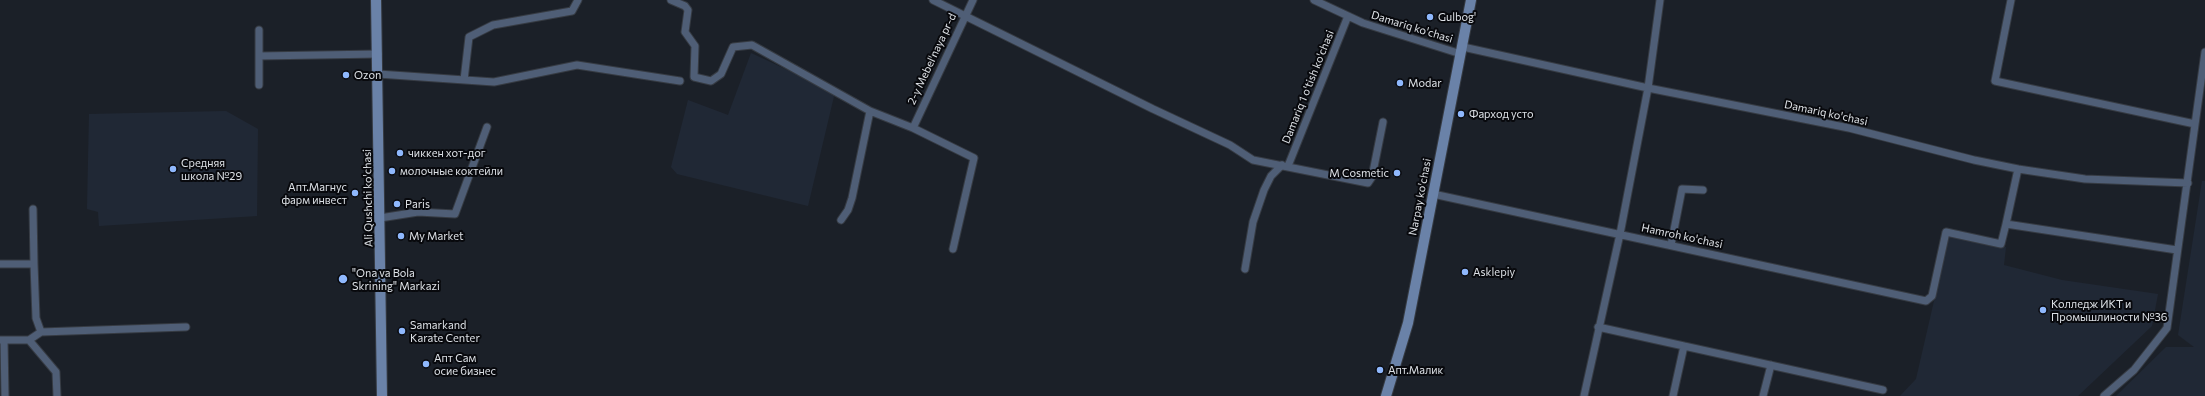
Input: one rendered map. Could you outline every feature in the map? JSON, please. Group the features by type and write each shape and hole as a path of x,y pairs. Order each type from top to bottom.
{"main road":[{"name":"Ali Qushchi ko'chasi","path":"376,0 382,396"},
{"name":"Narpay ko'chasi","path":"1386,396 1408,323 1471,0"}],"street":[{"path":"464,80 469,37 493,25 572,11 578,0"},
{"path":"671,0 685,6 688,10 685,32 694,46 694,77 711,81 721,74 733,47 752,45 870,111 912,128 974,158 953,249"},
{"path":"933,0 1153,110 1230,145 1253,160 1368,183 1372,178 1383,122"},
{"name":"2-y Mebel'naya pr-d","path":"912,128 972,0"},
{"name":"Damariq ko'chasi","path":"1314,0 1363,23 1462,50 1849,128 1974,160 2018,169 2085,179 2188,184"},
{"path":"1584,396 1598,327 1620,234 1648,88 1660,0"},
{"path":"2011,0 1995,81 2195,124"},
{"name":"Damariq 1 o'tish ko'chasi","path":"1245,270 1253,222 1264,190 1271,176 1285,166 1348,16"},
{"path":"259,30 259,85"},
{"path":"2104,396 2134,370 2167,328 2205,52"},
{"path":"259,56 378,54"},
{"path":"378,74 494,82 577,65 680,81"},
{"path":"841,220 848,210 852,198 870,111"},
{"path":"380,218 418,212 455,214 487,127"},
{"path":"2018,169 2006,224 2177,250"},
{"path":"1672,245 1682,189 1703,190"},
{"name":"Hamroh ko'chasi","path":"1433,194 1926,301 1932,296 1946,232 2001,244 2006,224"},
{"path":"33,209 36,318 41,332"},
{"path":"0,264 34,264"},
{"path":"5,396 2,340 29,340 41,332 186,327"},
{"path":"1598,327 1883,390"},
{"path":"29,340 56,372 57,396"},
{"path":"1672,396 1684,346"},
{"path":"1763,396 1771,365"}],"shaded area":[{"path":"751,53 835,92 808,206 677,174 671,167 688,100 728,115"},
{"name":"Средняя школа №29","path":"226,111 258,129 257,216 99,226 98,212 87,209 89,114"},
{"path":"2202,181 2205,181 2205,396 2116,396 2166,347 2194,347 2178,335"},
{"name":"Колледж ИКТ и Промышлиности №36","path":"1949,236 2006,247 2004,265 2062,280 2158,294 2152,326 2078,396 1900,396 1916,379"}],"place":[{"name":"Gulbog'","path":"1430,17"},
{"name":"Ozon","path":"346,75"},
{"name":"Modar","path":"1400,83"},
{"name":"Фарход усто","path":"1461,114"},
{"name":"чиккен хот-дог","path":"400,153"},
{"name":"Средняя школа №29","path":"173,169"},
{"name":"молочные коктейли","path":"392,171"},
{"name":"M Cosmetic","path":"1397,173"},
{"name":"Апт.Магнус фарм инвест","path":"355,193"},
{"name":"Paris","path":"397,204"},
{"name":"My Market","path":"401,236"},
{"name":"Asklepiy","path":"1465,272"},
{"name":"\"Ona va Bola Skrining\" Markazi","path":"343,279"},
{"name":"Колледж ИКТ и Промышлиности №36","path":"2043,310"},
{"name":"Samarkand Karate Center","path":"402,331"},
{"name":"Апт Сам осие бизнес","path":"426,364"},
{"name":"Апт.Малик","path":"1380,370"}]}
